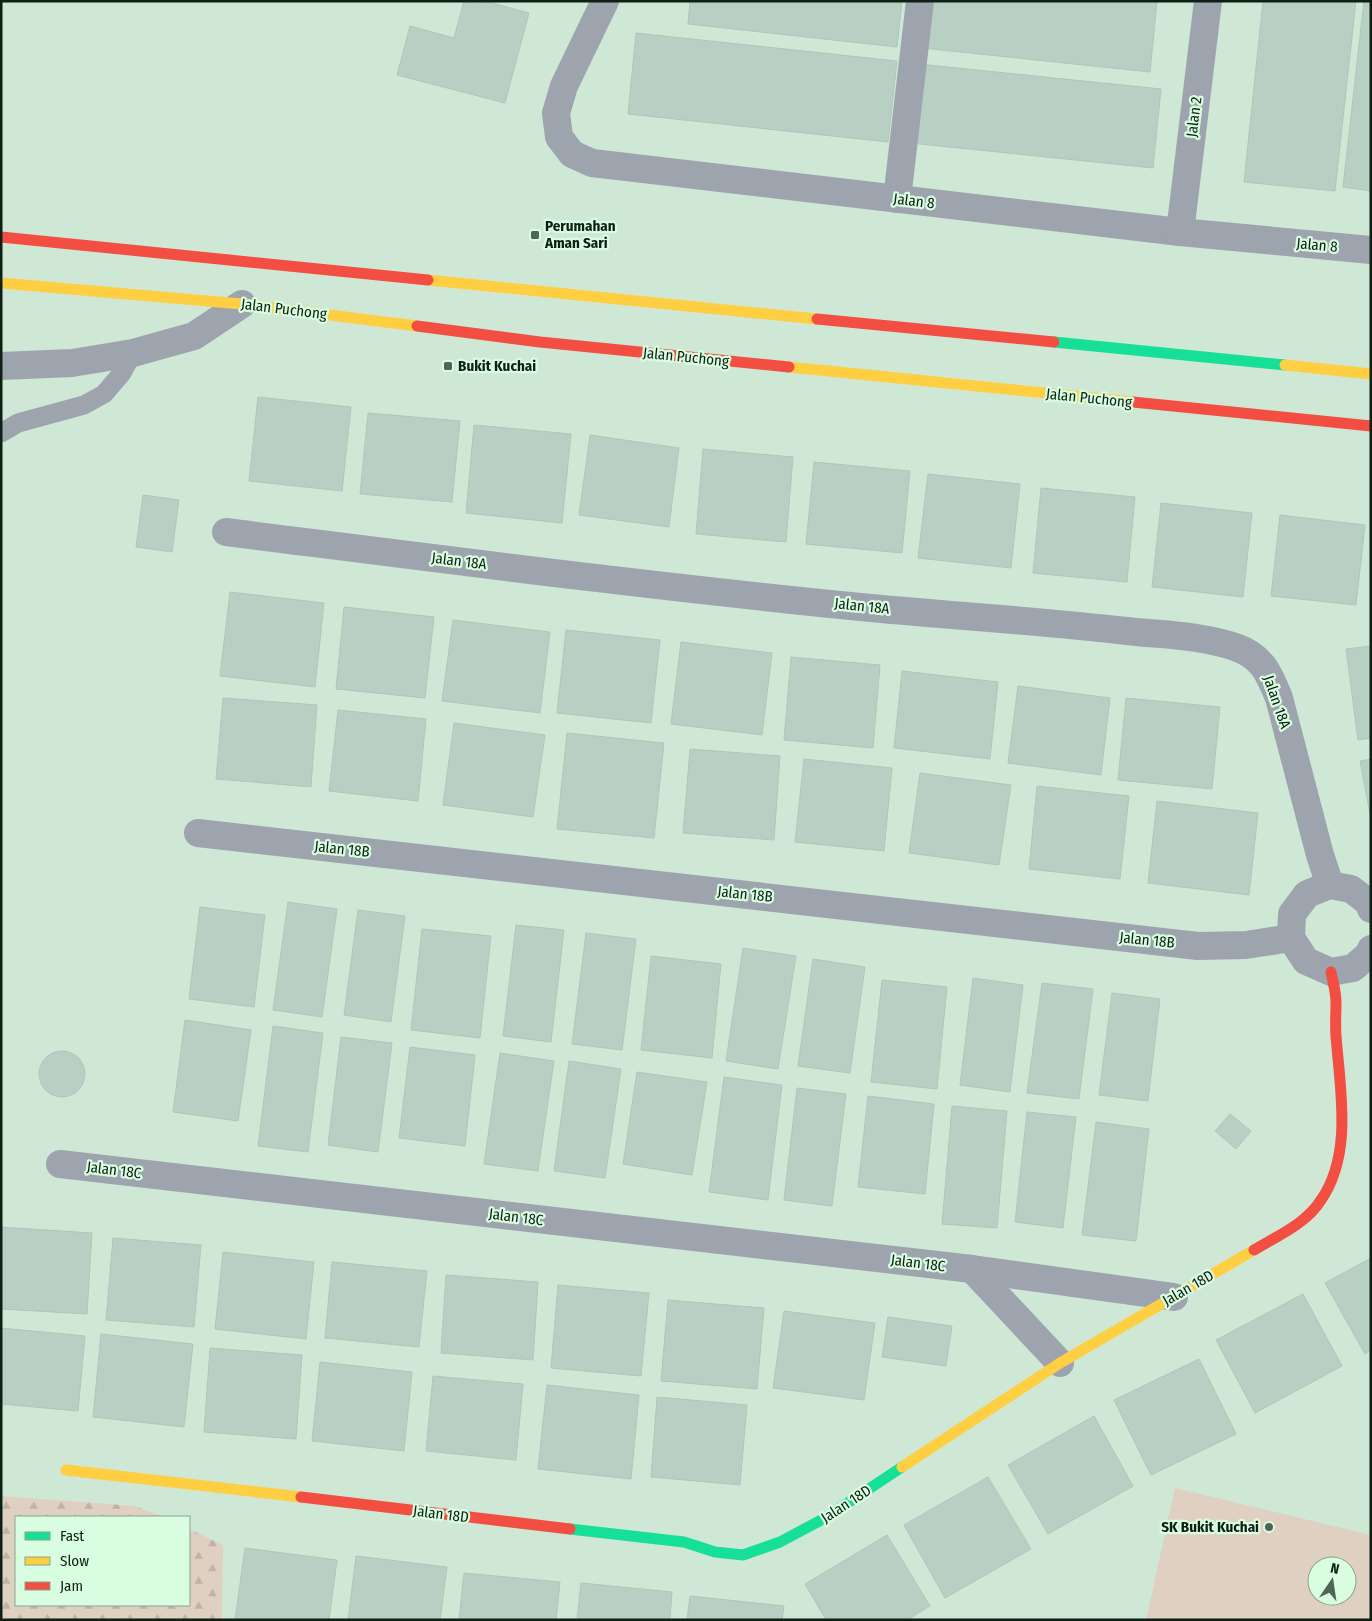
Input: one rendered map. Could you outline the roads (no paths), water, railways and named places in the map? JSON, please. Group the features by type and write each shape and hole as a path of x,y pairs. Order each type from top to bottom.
{"main road":[{"path":"1,237 1371,374"},
{"name":"Jalan Puchong","path":"1,283 242,304 540,342 1371,426"},
{"name":"Jalan 18D","path":"66,1470 684,1542 716,1552 743,1555 780,1542 825,1518 1060,1362 1298,1224 1321,1201 1333,1176 1342,1139 1336,1000 1331,972"}],"street":[{"name":"Jalan 8","path":"605,1 564,86 556,113 559,137 572,154 592,163 1180,232 1371,250"},
{"path":"897,199 920,1"},
{"name":"Jalan 2","path":"1180,232 1208,1"},
{"path":"1,366 72,363 133,353 194,336 242,304"},
{"name":"Jalan 18A","path":"226,532 572,576 870,608 1098,628 1205,640 1236,647 1256,657 1269,673 1279,698 1320,855 1330,885"},
{"name":"Jalan 18B","path":"198,833 1198,946 1246,945 1291,938"},
{"path":"1370,904 1351,889 1330,885 1307,894 1292,914 1291,938 1306,961 1331,972 1353,968 1370,952"},
{"name":"Jalan 18C","path":"60,1164 972,1270 1174,1297"},
{"path":"972,1270 1060,1362"}],"lane":[{"path":"1,433 18,424 84,405 104,394 122,373 133,353"}],"place":[{"name":"Perumahan Aman Sari","path":"535,235"},
{"name":"Bukit Kuchai","path":"448,366"},
{"name":"SK Bukit Kuchai","path":"1269,1527"}]}
